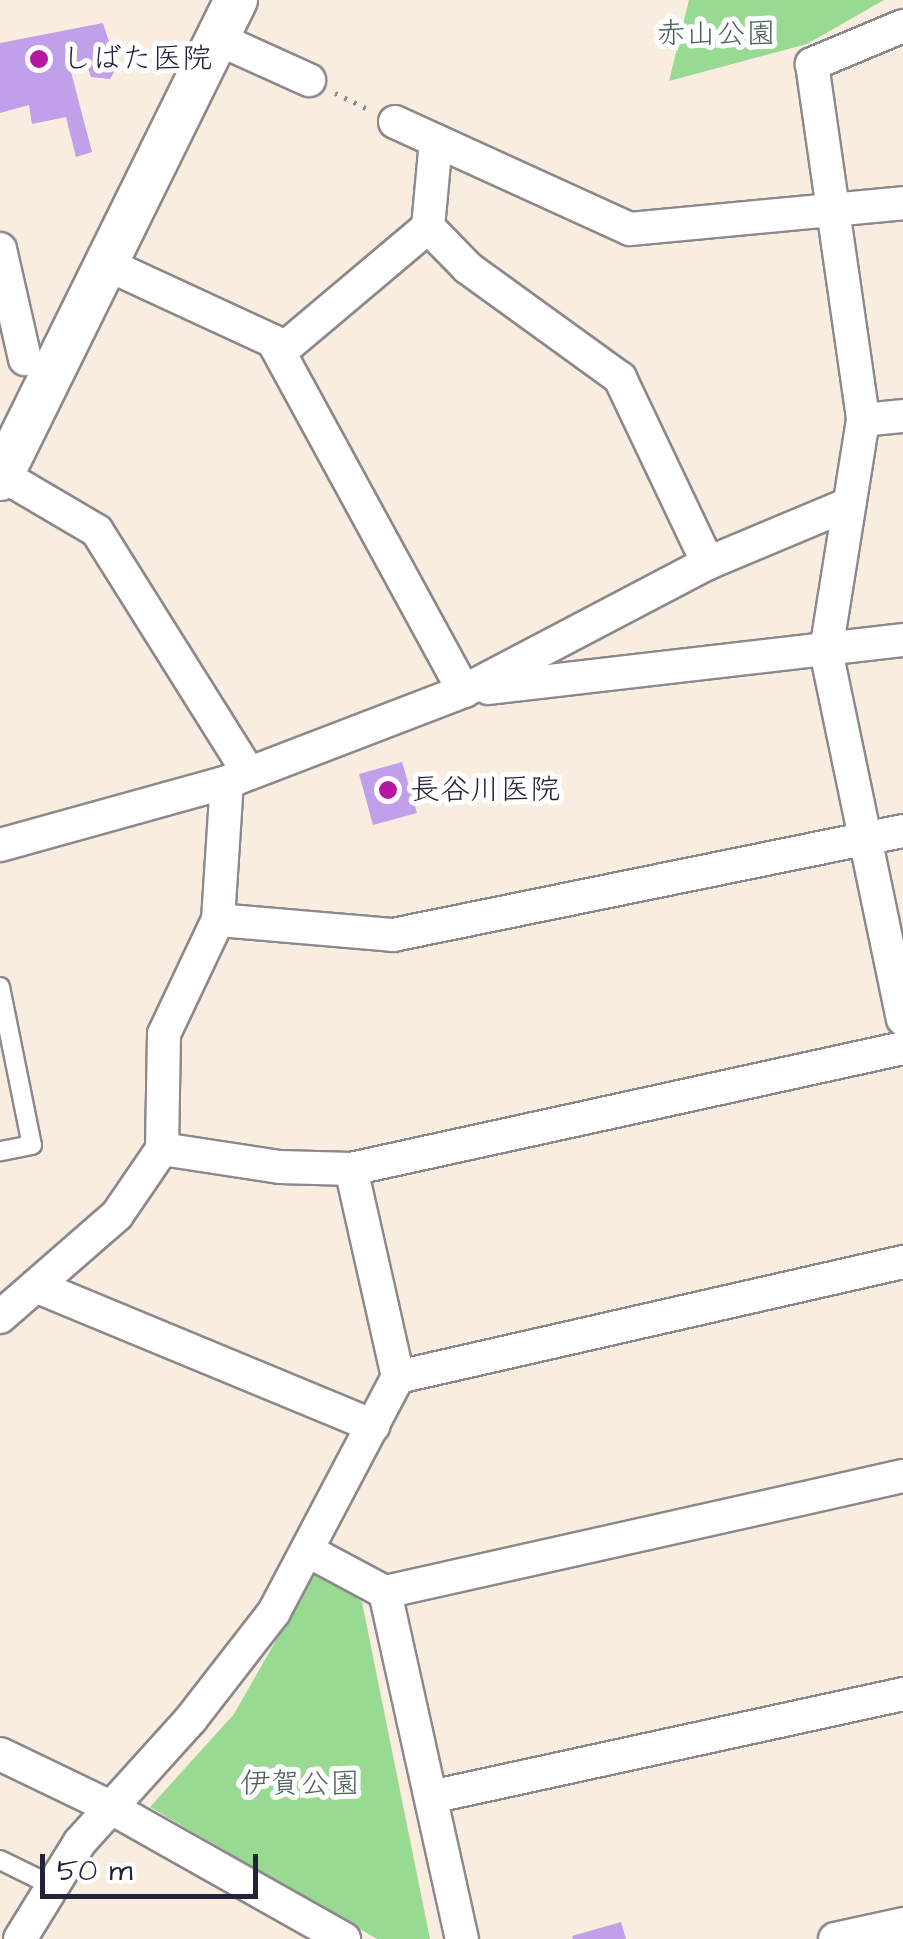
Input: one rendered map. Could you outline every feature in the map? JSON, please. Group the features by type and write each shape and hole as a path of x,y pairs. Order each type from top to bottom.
{"street":[{"path":"26,363 104,263 236,0"},
{"path":"903,26 812,64 863,420 826,651 903,1019"},
{"path":"218,39 309,80"},
{"path":"395,122 630,230 903,203"},
{"path":"281,352 428,226 436,141"},
{"path":"428,226 468,268 620,378 708,562"},
{"path":"0,249 26,363 1,477 98,531 238,777 218,920 164,1034 162,1148 116,1216 0,1317"},
{"path":"104,263 273,341 464,692"},
{"path":"863,420 903,416"},
{"path":"0,845 238,777 464,692 708,562 849,504"},
{"path":"464,692 903,640"},
{"path":"218,920 393,934 903,831"},
{"path":"162,1148 280,1167 351,1170 903,1048"},
{"path":"20,1939 51,1885 108,1806 191,1719 274,1612 310,1552 398,1377 351,1170"},
{"path":"398,1377 903,1262"},
{"path":"38,1286 372,1426"},
{"path":"310,1552 385,1592 903,1476"},
{"path":"385,1592 462,1939"},
{"path":"431,1797 903,1694"},
{"path":"0,1754 108,1806 344,1939"},
{"path":"836,1939 903,1924"}],"lane":[{"path":"0,987 32,1145 0,1151"},
{"path":"0,1860 51,1885"}],"path":[{"path":"309,80 395,122"}],"green space":[{"name":"赤山公園","path":"689,0 884,0 807,44 669,81"},
{"name":"伊賀公園","path":"318,1567 362,1602 430,1939 377,1939 150,1807 234,1714"}],"building":[{"path":"103,23 117,67 110,79 91,77 87,65 70,68 92,152 76,157 66,117 32,124 29,105 0,113 0,43"},
{"path":"402,762 417,813 373,825 359,774"},
{"path":"621,1922 626,1939 572,1936"}],"place":[{"name":"しばた医院","path":"39,59"},
{"name":"長谷川医院","path":"388,790"}]}
